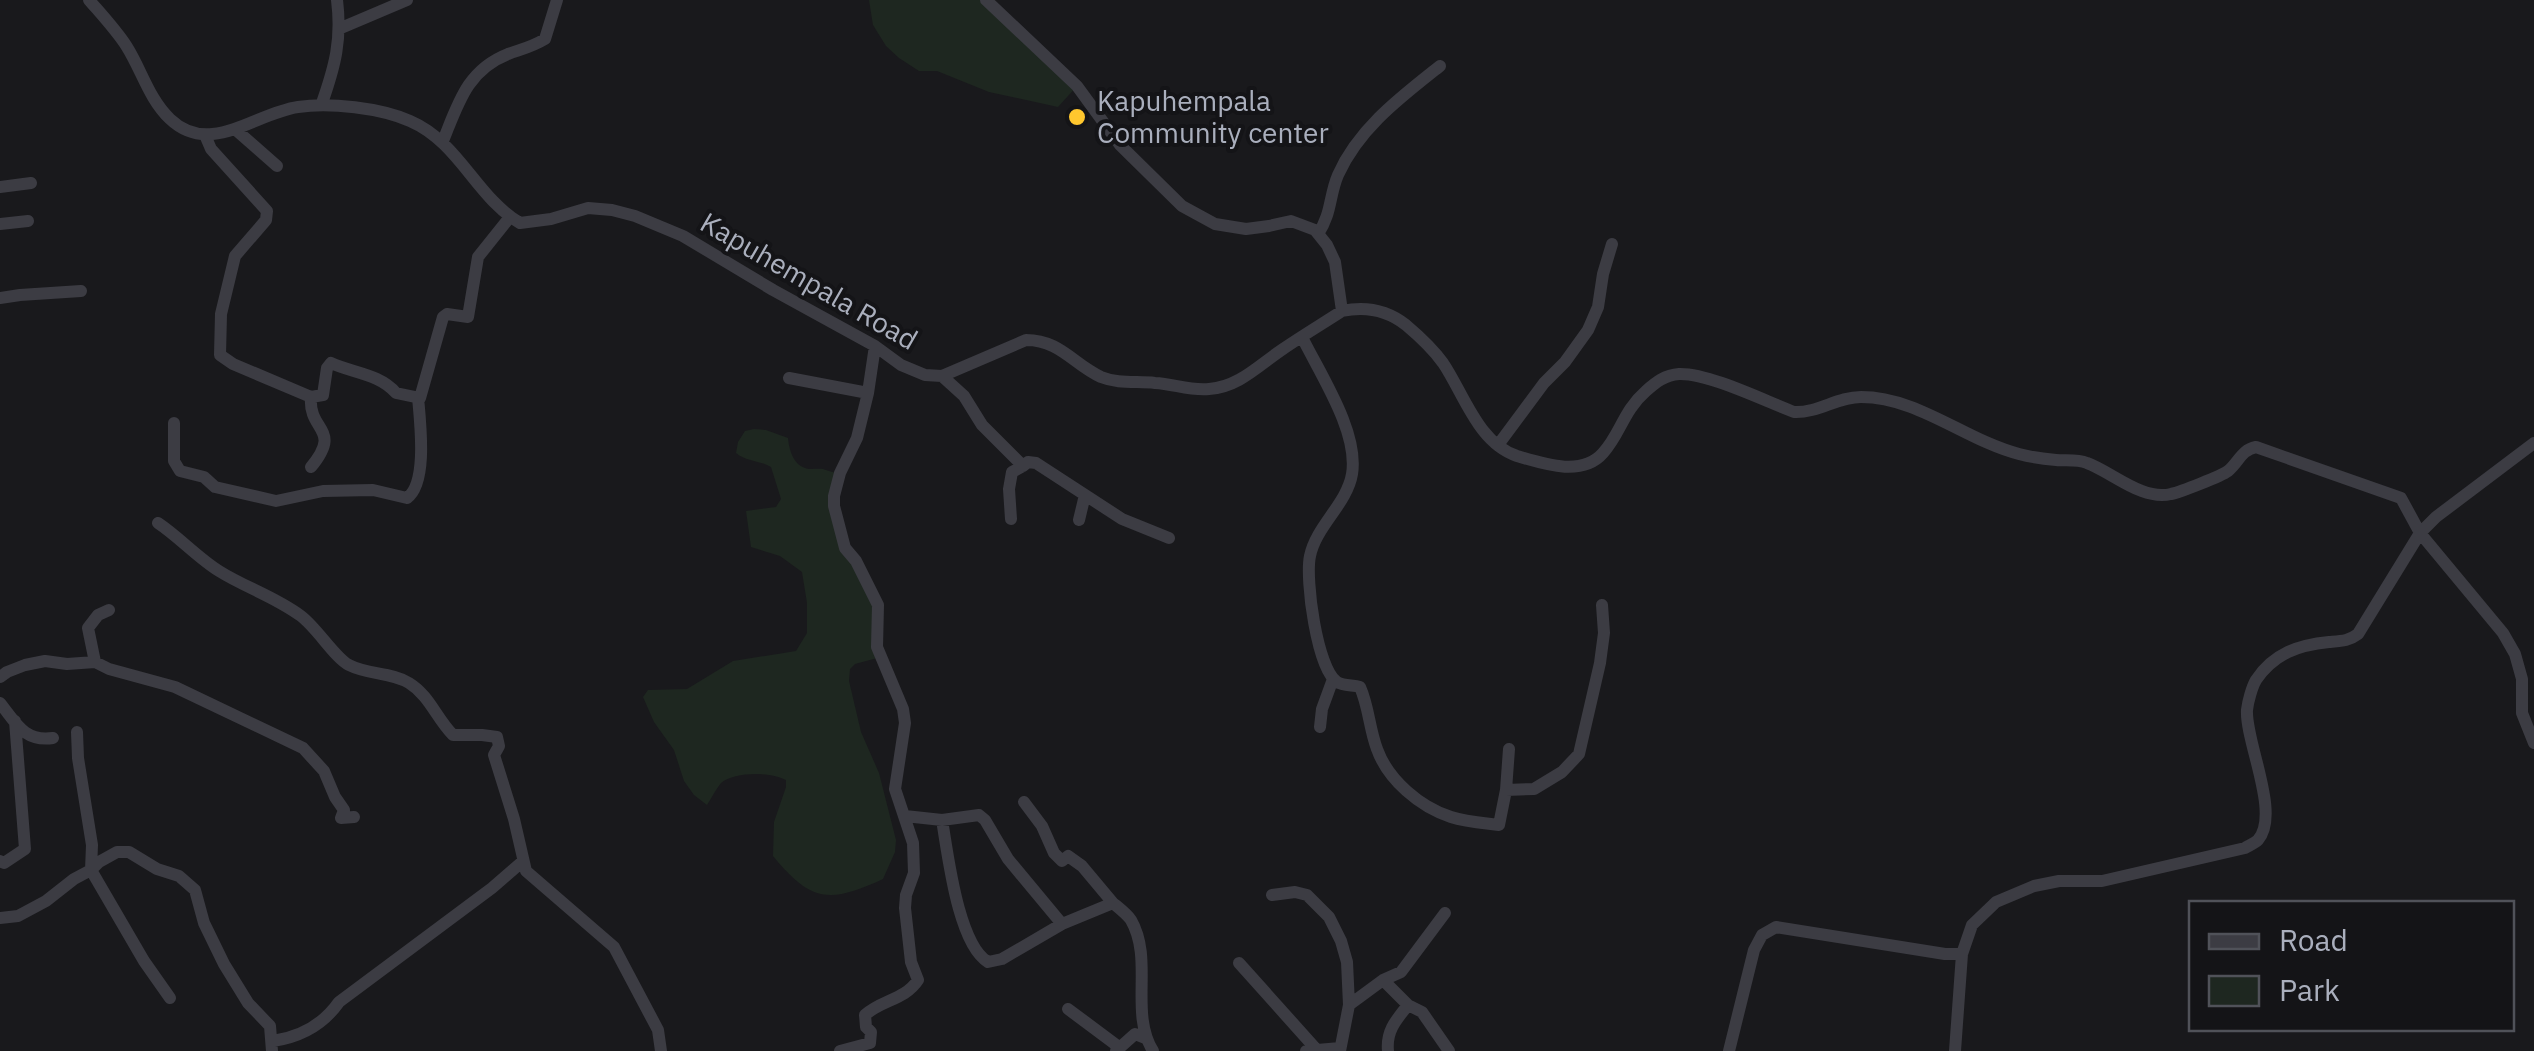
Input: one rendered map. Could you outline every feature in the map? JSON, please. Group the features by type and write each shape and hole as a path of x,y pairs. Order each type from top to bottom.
{"street":[{"path":"89,0 126,44 154,100 185,130 206,136 236,130 283,109 322,104 382,113 411,121 443,141 510,217 478,257 468,317 447,314 443,318 418,398 418,474 414,493 407,498 373,490 322,491 276,501 215,487 204,477 180,470 174,461 174,422"},
{"path":"322,104 334,70 340,28 337,0"},
{"path":"340,28 407,0"},
{"path":"443,141 464,89 472,79 507,54 528,50 545,39 556,0"},
{"path":"986,0 1077,86 1120,145 1182,206 1215,224 1246,229 1292,220 1318,234 1336,262 1342,311 1376,310 1394,316 1420,337 1442,362 1476,422 1511,454 1544,464 1589,464 1604,452 1632,403 1662,378 1680,374 1701,376 1794,412 1808,412 1842,399 1886,400 1929,414 1979,441 2020,454 2083,461 2157,495 2171,495 2228,472 2247,448 2256,447 2402,498 2420,533 2516,654 2522,680 2522,712 2534,743"},
{"path":"1318,234 1327,220 1337,177 1357,142 1395,102 1440,66"},
{"path":"236,130 277,166"},
{"path":"206,136 211,149 268,211 266,220 235,256 221,314 220,355 232,364 311,397 322,395 331,363 375,378 396,393 418,398"},
{"path":"0,186 31,183"},
{"name":"Kapuhempala Road","path":"510,217 520,223 537,222 588,208 635,216 683,236 924,375 942,376 1026,340 1041,340 1057,346 1103,378 1192,390 1213,389 1237,382 1342,311"},
{"path":"0,224 28,221"},
{"path":"1498,444 1588,330 1598,307 1612,244"},
{"path":"0,298 81,291"},
{"path":"1302,337 1347,431 1352,452 1352,476 1310,556 1316,633 1333,679 1360,687 1382,761 1391,775 1429,808 1461,820 1499,824 1509,749"},
{"path":"840,1051 870,1043 865,1016 880,1004 895,1001 914,988 918,980 911,962 905,908 915,864 913,843 895,789 905,723 903,709 877,647 878,605 856,561 845,548 834,506 836,486 857,438 876,346"},
{"path":"942,376 964,396 982,425 1023,466"},
{"path":"789,378 868,393"},
{"path":"311,397 310,404 326,438 326,450 312,468"},
{"path":"1955,1051 1962,954 1972,925 1996,902 2034,886 2059,881 2102,881 2245,848 2256,842 2265,818 2247,711 2254,683 2285,652 2306,645 2350,640 2358,634 2420,533 2436,516 2534,443"},
{"path":"1011,518 1012,472 1028,462 1036,463 1122,519 1169,538"},
{"path":"1079,520 1085,495"},
{"path":"158,523 218,571 278,600 306,619 346,664 408,683 430,700 439,721 453,736 498,737 494,756 526,871 614,947 658,1030 661,1051"},
{"path":"1506,790 1534,789 1562,772 1579,754 1600,663 1602,604"},
{"path":"95,662 88,628 109,610"},
{"path":"0,677 45,661 95,662 175,687 303,748 324,771 344,810 340,818 354,817"},
{"path":"1320,727 1333,679"},
{"path":"0,703 28,736 40,740 53,738"},
{"path":"0,861 4,863 25,849 15,721"},
{"path":"77,732 92,845 91,870 170,998"},
{"path":"1024,802 1042,826 1054,854 1062,861 1068,856 1082,866 1130,919 1142,964 1140,992 1146,1038 1154,1051"},
{"path":"904,816 942,820 979,816 985,820 1008,860 1062,924"},
{"path":"942,820 962,919 980,957 988,962 1002,959 1062,924 1114,904"},
{"path":"0,918 18,916 46,901 99,862 118,852 129,852 180,876 194,890 204,923 224,964 248,1002 270,1026 273,1046 309,1030 328,1016 338,1002 522,862"},
{"path":"1239,963 1311,1050 1340,1050 1349,1004 1342,941 1329,918 1307,894 1272,895"},
{"path":"1349,1004 1401,972 1445,913"},
{"path":"1729,1051 1754,950 1762,935 1776,927 1962,954"},
{"path":"1383,980 1408,1005 1422,1012 1448,1051"},
{"path":"1388,1051 1391,1026 1408,1005"},
{"path":"1068,1009 1117,1049 1134,1034 1146,1038"}],"green space":[{"path":"869,0 986,0 1077,86 1058,107 989,92 937,71 919,71 886,46 873,25"},
{"path":"754,429 788,438 792,456 801,466 840,473 836,486 845,548 878,605 881,657 855,664 850,669 849,681 861,732 879,773 896,840 895,852 883,879 834,895 810,890 799,883 773,856 774,822 786,780 763,774 735,776 721,783 707,805 684,781 674,750 654,722 643,697 648,690 687,689 733,661 796,651 807,633 802,572 780,556 751,547 746,511 776,507 781,499 771,467 736,453 745,431"}],"place":[{"name":"Kapuhempala Community center","path":"1077,117"}]}
